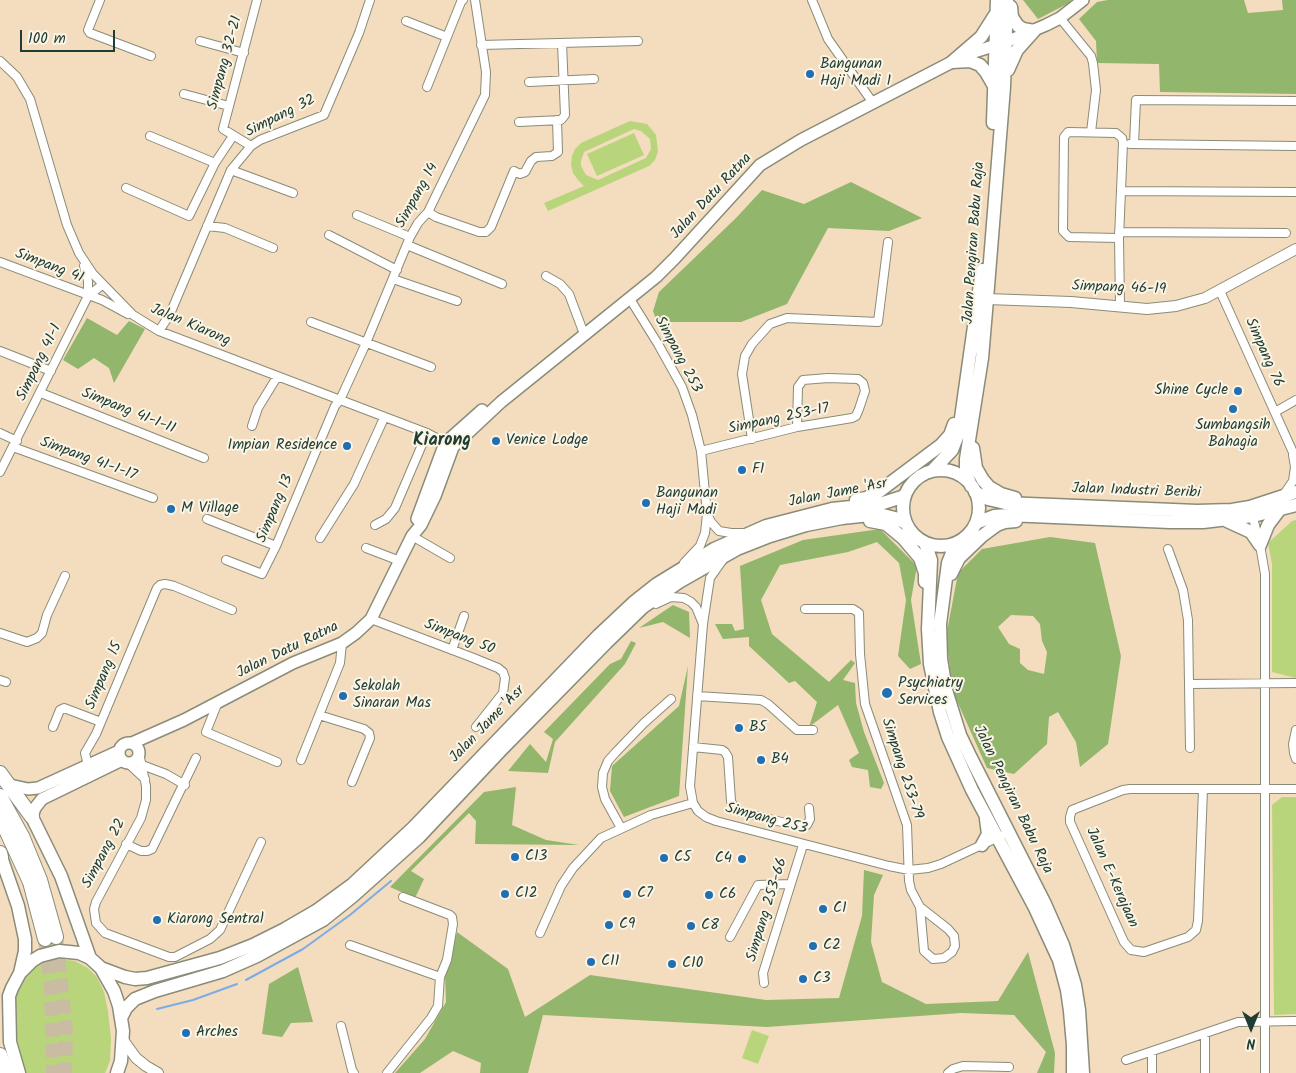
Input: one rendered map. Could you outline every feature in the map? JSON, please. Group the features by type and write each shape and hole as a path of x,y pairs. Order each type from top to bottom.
{"highway":[{"path":"0,773 32,817"},
{"path":"0,796 22,836 40,880 50,938 30,882 0,817"},
{"path":"0,1055 7,1073"}],"main road":[{"path":"1009,0 1012,17 1018,26 1023,29 1034,30"},
{"name":"Jalan Pengiran Babu Raja","path":"932,472 952,450 982,358 988,299 1001,43 1009,0"},
{"name":"Jalan Datu Ratna","path":"137,748 155,733 294,663 342,643 371,619 413,534 415,523 449,445 505,391 536,367 565,349 630,299 675,258 760,166 801,140 952,62 1060,18 1083,0"},
{"path":"952,62 987,30 997,6"},
{"name":"Jalan Pengiran Babu Raja","path":"997,6 1001,43"},
{"path":"952,62 975,62 984,68 999,87 1013,58 1034,30"},
{"name":"Jalan Pengiran Babu Raja","path":"973,489 966,473 970,397 990,166 999,87"},
{"path":"832,509 840,502 866,498 878,493 942,445 950,435 970,397"},
{"path":"823,522 834,524 878,522 886,524 903,538 920,558 923,566 925,581 924,618 934,626 944,617 952,569 959,558 982,536 1004,522 1058,521 1067,512 1051,500 1010,497 989,487 983,480 973,458 977,417 970,397"},
{"path":"940,470 954,473 967,480 973,489 979,507 976,523 972,529 962,540 948,545 940,546 926,542 914,535 906,523 903,510 905,496 913,483 932,472 940,470"},
{"name":"Jalan Industri Beribi","path":"973,489 988,499 1005,504 1170,522 1225,520 1281,503 1296,492"},
{"name":"Jalan Jame 'Asr","path":"101,968 135,979 162,975 220,958 253,945 316,911 353,884 413,828 566,667 606,628 633,603 683,567 714,549 748,533 832,509 880,504 905,496"},
{"path":"1260,545 1264,532 1281,503"},
{"name":"Jalan Industri Beribi","path":"1281,503 1296,505"},
{"name":"Jalan Industri Beribi","path":"976,523 994,516 1067,512 1252,511"},
{"name":"Jalan Jame 'Asr","path":"121,1018 126,1008 135,998 223,971 257,956 323,920 354,896 419,837 574,674 644,607 692,574 728,554 770,536 823,522 879,514 906,523"},
{"path":"1225,520 1245,528 1255,536 1260,545"},
{"name":"Jalan Pengiran Babu Raja","path":"962,540 952,553 948,563 934,626 943,675 951,707 971,758 1062,969 1070,1011 1073,1073"},
{"name":"Jalan Pengiran Babu Raja","path":"926,542 932,569 934,626 932,678 940,712 960,765 985,814 1004,835 1045,904 1069,964 1079,1010 1083,1073"},
{"path":"10,785 28,789 38,788 123,758 135,761 137,748 122,745 123,758"},
{"path":"89,771 42,799 35,808 32,817 61,876 90,958"},
{"path":"982,845 988,834 985,814"},
{"path":"0,855 18,906 26,939 20,973"},
{"path":"19,1073 10,1042 5,1000 20,973 32,961 49,952 68,951 90,958 101,968 114,991 121,1018 121,1061 118,1073"},
{"path":"0,1042 9,1056 15,1073"}],"street":[{"path":"100,0 88,30 90,33 151,56"},
{"name":"Simpang 32-21","path":"233,136 223,129 257,0"},
{"name":"Simpang 32","path":"159,331 170,314 231,170 251,146 260,140 324,115 359,33 370,0"},
{"path":"427,87 447,38 470,0"},
{"name":"Simpang 14","path":"340,400 366,343 410,236 428,212 485,95 486,72 470,0"},
{"path":"812,0 828,39 873,103"},
{"path":"1060,18 1091,56 1096,90 1092,132"},
{"path":"406,21 447,38"},
{"path":"481,44 638,41"},
{"path":"200,42 244,53"},
{"path":"520,122 561,120 565,115 562,42"},
{"name":"Jalan Kiarong","path":"0,61 17,77 30,99 67,225 83,262 102,284 141,321 159,331 427,433 449,445"},
{"path":"529,82 594,79"},
{"path":"184,94 229,106"},
{"path":"1134,144 1136,100 1296,101"},
{"path":"428,212 444,220 480,232 486,232 491,227 514,171 520,174 525,172 531,161 536,157 552,156 558,152 557,120"},
{"path":"1120,306 1119,235 1124,144 1122,138 1116,133 1068,132 1064,137 1063,230 1069,236 1119,235 1286,233"},
{"path":"150,136 215,163"},
{"path":"126,188 189,216 215,163 233,136 251,146"},
{"path":"1124,144 1296,146"},
{"path":"231,170 293,193"},
{"path":"1121,191 1296,192"},
{"path":"357,215 410,236"},
{"path":"207,226 225,228 273,248"},
{"path":"329,235 397,270"},
{"path":"752,439 742,374 745,356 752,344 770,324 787,318 878,322 888,242"},
{"path":"407,245 502,284"},
{"name":"Simpang 46-19","path":"988,299 1147,309 1176,306 1205,298 1220,291 1296,249"},
{"name":"Simpang 41","path":"0,262 88,296"},
{"path":"83,262 88,280 88,296 109,303 141,321"},
{"path":"546,276 560,284 568,294 584,334"},
{"path":"393,279 457,301"},
{"name":"Simpang 41-1","path":"1,470 88,296 102,284"},
{"name":"Simpang 76","path":"1220,291 1294,457 1293,482 1281,503"},
{"name":"Simpang 253","path":"630,299 682,387 692,415 701,452 707,514 703,540 697,550 684,563 683,567"},
{"path":"311,322 431,368"},
{"path":"0,350 51,371"},
{"path":"252,426 258,408 277,377"},
{"name":"Simpang 253-17","path":"701,452 797,427 856,416 865,392 861,380 807,378 801,381 798,387 797,427"},
{"name":"Simpang 41-1-11","path":"41,392 204,458"},
{"name":"Simpang 13","path":"226,560 262,574 276,546 335,406 340,400"},
{"path":"1275,412 1296,400"},
{"path":"320,538 354,484 384,418"},
{"name":"Simpang 41-1-17","path":"0,433 15,444 153,498"},
{"path":"375,525 386,519 395,508 427,433"},
{"path":"1252,511 1265,574 1266,1073"},
{"path":"707,514 716,528 724,533 748,533"},
{"path":"207,519 276,546"},
{"path":"413,534 450,558"},
{"path":"366,548 400,561"},
{"path":"1168,549 1183,590 1188,615 1190,748"},
{"path":"540,933 561,886 572,868 601,838 651,815 693,803 690,786 706,596 714,570 728,554"},
{"path":"0,633 26,642 37,638 42,633 47,615 65,576"},
{"name":"Simpang 15","path":"89,771 85,753 101,722 160,584 174,586 232,610"},
{"path":"644,607 654,605 671,597 684,598 696,607 703,624"},
{"name":"Simpang 253-79","path":"805,610 853,609 859,612 864,696 906,825 909,870"},
{"path":"452,650 464,616"},
{"name":"Simpang 50","path":"371,619 452,650 472,653 503,672 505,678 503,693 476,728"},
{"path":"301,760 340,663 342,643"},
{"path":"1189,684 1296,683"},
{"path":"697,696 761,700 798,730 813,730"},
{"path":"620,828 605,799 602,787 603,773 608,761 616,752 671,699"},
{"path":"218,702 206,732 276,762"},
{"path":"53,727 60,710 64,708 101,722"},
{"path":"319,715 364,729 369,733 370,738 352,782"},
{"path":"1296,730 1293,744 1296,759"},
{"path":"693,747 726,752 731,801 734,808 741,812 798,826 807,825 810,818 809,808"},
{"name":"Simpang 22","path":"137,748 147,792 141,818 96,902 94,909 96,923 105,933 175,957 210,939 220,930 262,842"},
{"path":"123,758 145,779"},
{"path":"126,844 141,851 152,849 185,785 196,758"},
{"path":"142,765 166,774 185,785"},
{"path":"1203,789 1296,789"},
{"name":"Jalan E-Kerajaan","path":"1203,789 1197,926 1194,933 1188,937 1144,952 1134,952 1126,946 1070,822 1070,813 1076,808 1123,790 1203,789"},
{"name":"Simpang 253","path":"693,803 702,814 716,821 803,845 909,870 928,868 941,864 1004,835"},
{"name":"Simpang 253-66","path":"764,983 763,973 803,845"},
{"path":"909,870 911,890 920,907 924,951 933,959 944,958 952,952 955,946 954,936 948,928 920,907"},
{"path":"730,937 758,885 790,884"},
{"path":"387,1073 436,1010 439,998 440,977 447,960 453,924 452,916 403,897"},
{"path":"350,945 440,977"},
{"path":"1126,1060 1238,1022 1296,1021"},
{"path":"341,1026 354,1073"},
{"path":"1205,1034 1205,1073"},
{"path":"122,1040 136,1058 158,1073"},
{"path":"1152,1052 1152,1073"},
{"path":"948,1073 953,1069 963,1066 1009,1067"}],"green space":[{"path":"1023,0 1071,0 1069,3 1038,19"},
{"path":"1108,0 1244,0 1248,13 1283,10 1282,0 1296,0 1296,94 1160,92 1159,64 1097,63 1096,41 1079,19 1097,2"},
{"path":"630,121 647,124 656,135 658,151 655,160 649,166 548,211 544,203 584,186 573,173 571,165 575,149 581,143","holes":["634,129 641,131 650,139 651,149 646,158 598,180 586,175 581,166 584,152"]},
{"path":"634,133 644,155 597,176 587,154"},
{"path":"851,182 922,218 889,231 828,228 787,304 741,322 657,322 653,311 659,292 736,218 762,190 804,204"},
{"path":"87,318 117,335 129,321 145,329 114,383 109,368 94,358 78,369 63,360"},
{"path":"1296,520 1296,678 1272,672 1272,564 1268,543 1292,521"},
{"path":"880,529 917,566 911,600 921,664 910,669 898,656 906,600 899,563 877,542 848,552 780,565 761,600 772,634 829,682 851,660 855,663 843,680 855,683 856,703 864,732 884,783 881,789 870,787 868,770 852,767 849,760 859,753 838,705 809,727 817,702 795,681 789,683 749,646 749,637 723,639 715,624 732,624 735,631 744,629 740,566 803,540"},
{"path":"1050,537 1095,543 1121,656 1108,744 1080,767 1076,742 1058,712 1049,717 1047,744 1014,774 987,768 953,692 946,637 958,573 982,549","holes":["1011,615 1033,616 1040,624 1042,641 1047,652 1044,674 1028,670 1020,663 1020,649 1009,644 998,627"]},
{"path":"673,605 689,612 690,638 663,622 639,628"},
{"path":"631,641 636,643 625,664 555,742 548,773 508,771 530,744 546,762 553,739 544,732 610,664 621,659"},
{"path":"688,666 679,796 624,817 610,791 612,766 679,706"},
{"path":"516,787 512,825 546,840 579,845 475,844 476,821 469,813 411,871 424,879 415,898 390,887 484,792"},
{"path":"1282,797 1296,797 1296,1014 1274,1015 1272,805"},
{"path":"864,870 883,875 874,895 871,942 882,982 926,1004 998,1001 1028,952 1055,1053 1054,1073 1037,1073 1046,1052 1014,1015 961,1013 767,1027 543,1015 528,1073 480,1073 481,1063 453,1051 420,1073 395,1073 425,1039 446,1002 445,975 457,932 508,969 525,1017 590,975 766,1000 839,998 862,916"},
{"path":"60,959 75,961 88,968 97,977 104,992 111,1039 110,1061 105,1073 26,1073 23,1067 16,1032 16,998 19,987 32,969 45,962"},
{"path":"298,967 313,1022 291,1023 282,1037 262,1034 269,984"},
{"path":"752,1030 769,1036 758,1064 742,1058"}],"waterway":[{"path":"246,980 303,949 350,915 391,881"},
{"path":"157,1009 193,1000 237,984"}],"tunnel":[{"path":"56,937 66,1031 65,1073"},
{"path":"45,939 51,985 53,1073"}],"place":[{"name":"Bangunan Haji Madi 1","path":"810,74"},
{"name":"Shine Cycle","path":"1238,391"},
{"name":"Sumbangsih Bahagia","path":"1233,409"},
{"name":"Venice Lodge","path":"496,441"},
{"name":"Impian Residence","path":"347,446"},
{"name":"F1","path":"742,470"},
{"name":"Bangunan Haji Madi","path":"646,503"},
{"name":"M Village","path":"171,509"},
{"name":"Psychiatry Services","path":"887,693"},
{"name":"Sekolah Sinaran Mas","path":"343,696"},
{"name":"B5","path":"739,728"},
{"name":"B4","path":"761,760"},
{"name":"C13","path":"515,857"},
{"name":"C5","path":"664,858"},
{"name":"C4","path":"742,859"},
{"name":"C12","path":"505,894"},
{"name":"C7","path":"627,894"},
{"name":"C6","path":"709,895"},
{"name":"C1","path":"823,909"},
{"name":"Kiarong Sentral","path":"157,920"},
{"name":"C9","path":"609,925"},
{"name":"C8","path":"691,926"},
{"name":"C2","path":"813,946"},
{"name":"C11","path":"591,962"},
{"name":"C10","path":"672,964"},
{"name":"C3","path":"803,979"},
{"name":"Arches","path":"186,1033"}],"district":[{"name":"Kiarong","path":"442,442"}]}
